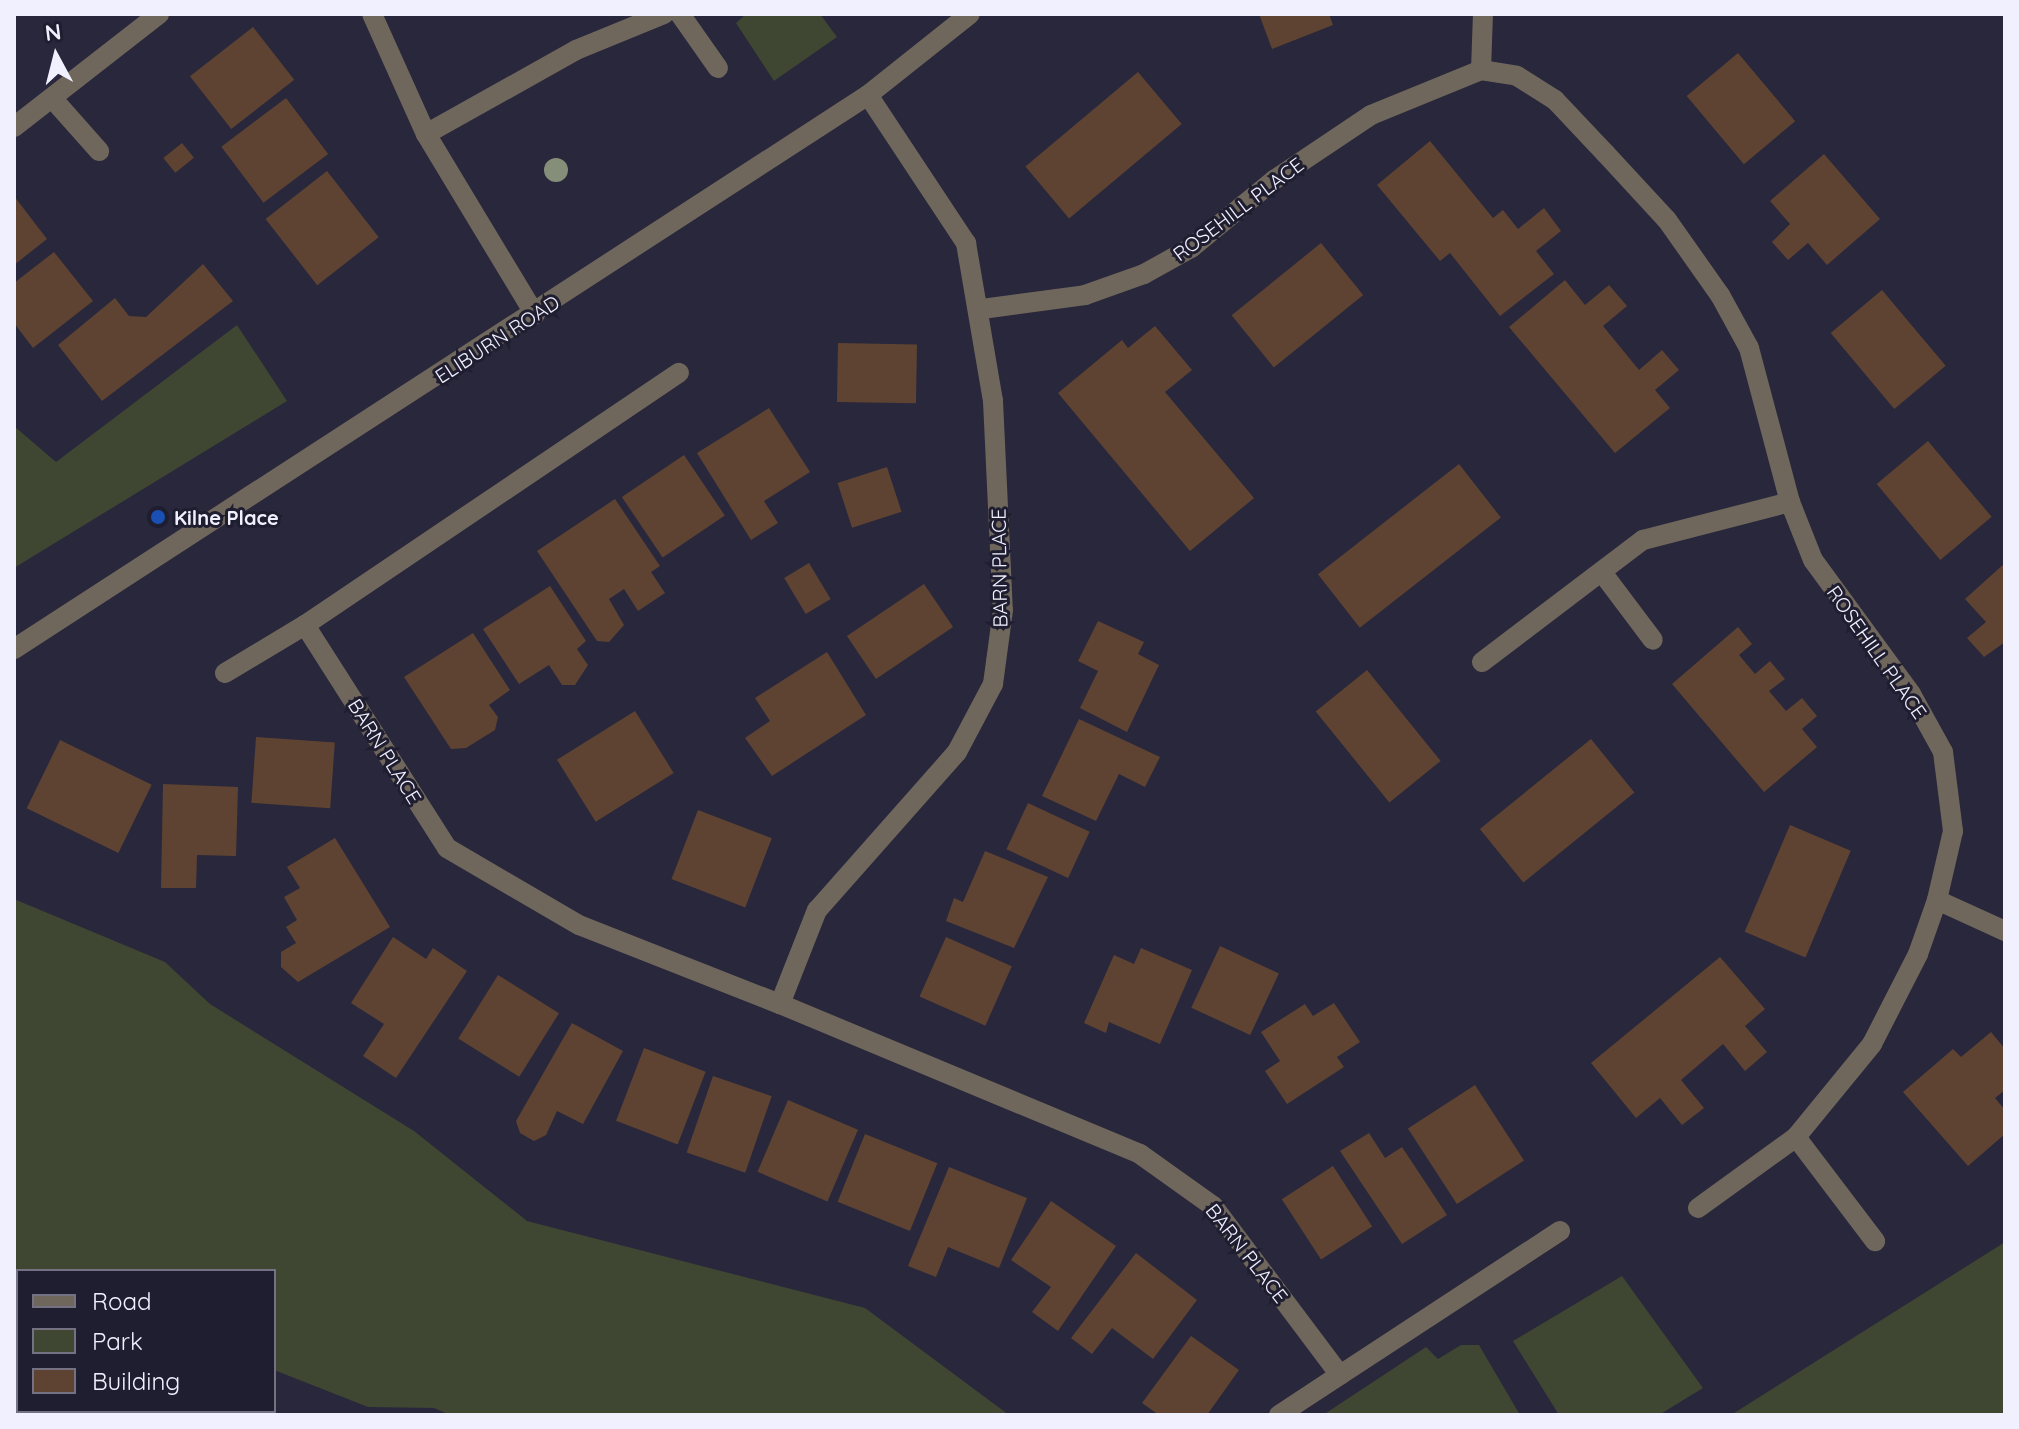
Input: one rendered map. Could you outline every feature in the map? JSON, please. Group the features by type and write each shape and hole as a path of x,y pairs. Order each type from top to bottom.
{"street":[{"path":"14,127 159,14"},
{"path":"372,14 426,134 535,315"},
{"path":"426,134 576,50 664,14"},
{"path":"680,14 718,68"},
{"name":"ELIBURN ROAD","path":"14,649 535,315 868,95 970,14"},
{"path":"1481,70 1483,14"},
{"name":"ROSEHILL PLACE","path":"982,309 1085,295 1144,274 1191,248 1274,180 1371,115 1481,70 1517,76 1555,100 1667,220 1749,348 1790,502 1813,560 1911,694 1943,752 1953,831 1937,900 1918,954 1872,1044 1796,1137 1698,1208"},
{"name":"BARN PLACE","path":"780,1004 817,910 957,752 993,684 1003,610 982,309 966,243 868,95"},
{"path":"52,98 99,151"},
{"path":"225,673 305,625 679,373"},
{"path":"1482,662 1604,575 1643,540 1790,502"},
{"path":"1604,575 1653,640"},
{"name":"BARN PLACE","path":"305,625 447,848 579,925 780,1004 1140,1154 1213,1206 1340,1375"},
{"path":"1937,900 2005,931"},
{"path":"1796,1137 1875,1241"},
{"path":"1279,1415 1560,1231"}],"green space":[{"path":"746,14 820,14 837,37 774,81 736,23"},
{"path":"237,325 287,401 14,568 14,426 56,462"},
{"path":"14,899 165,962 210,1004 414,1131 527,1221 865,1308 1009,1415 450,1415 434,1408 368,1407 276,1371 276,1269 16,1269 14,1296"},
{"path":"2005,1242 2005,1415 1731,1415"},
{"path":"1622,1276 1703,1388 1659,1415 1559,1415 1513,1341"},
{"path":"1461,1345 1479,1345 1520,1415 1323,1415 1426,1347 1438,1359"}],"building":[{"path":"1259,14 1329,14 1333,25 1272,49"},
{"path":"253,27 294,80 231,129 190,76"},
{"path":"1738,53 1795,121 1744,164 1687,96"},
{"path":"1138,72 1182,124 1069,219 1025,166"},
{"path":"286,98 328,154 263,203 221,147"},
{"path":"1430,141 1493,218 1503,210 1518,229 1544,208 1561,231 1536,251 1554,274 1500,316 1450,253 1440,261 1377,185"},
{"path":"182,143 194,158 175,173 163,158"},
{"path":"1824,154 1880,219 1827,265 1808,243 1788,260 1772,242 1790,224 1770,201"},
{"path":"327,171 379,237 317,285 266,219"},
{"path":"14,196 47,239 14,265"},
{"path":"1321,243 1363,295 1274,367 1232,315"},
{"path":"54,252 93,301 33,348 14,323 14,283"},
{"path":"203,264 233,301 102,401 58,345 115,298 129,316 146,317"},
{"path":"1565,280 1585,305 1609,285 1627,306 1603,326 1639,370 1662,350 1679,370 1655,390 1670,408 1615,453 1509,327"},
{"path":"1882,290 1946,366 1894,409 1831,333"},
{"path":"1155,326 1192,370 1165,392 1254,498 1190,551 1058,393 1122,340 1128,348"},
{"path":"838,343 917,344 916,403 837,402"},
{"path":"769,408 810,472 764,501 778,523 751,540 697,453"},
{"path":"1928,441 1992,517 1940,560 1877,484"},
{"path":"684,455 725,516 663,557 622,497"},
{"path":"1459,464 1501,518 1360,628 1318,574"},
{"path":"887,467 902,512 852,528 838,483"},
{"path":"615,499 660,566 651,572 665,593 638,611 624,589 609,599 624,625 609,642 597,641 537,551"},
{"path":"809,563 831,599 806,614 784,578"},
{"path":"2005,563 2005,642 1984,657 1967,638 1986,622 1965,599"},
{"path":"924,584 953,627 876,679 847,636"},
{"path":"550,586 586,641 577,649 588,665 575,685 562,685 549,665 519,684 483,629"},
{"path":"1098,621 1144,642 1138,654 1159,665 1127,732 1080,708 1098,671 1078,661"},
{"path":"1738,627 1752,644 1739,655 1755,674 1770,661 1785,679 1769,691 1786,711 1802,698 1817,716 1802,729 1817,747 1764,792 1672,684"},
{"path":"473,633 510,690 489,705 498,717 495,730 466,748 451,749 404,677"},
{"path":"827,652 866,715 772,776 745,738 770,721 755,698"},
{"path":"1367,670 1441,761 1389,802 1316,712"},
{"path":"635,711 674,773 596,822 557,760"},
{"path":"1079,719 1160,757 1145,787 1119,774 1096,821 1042,796"},
{"path":"256,737 335,743 330,808 251,803"},
{"path":"1591,739 1634,793 1523,883 1480,829"},
{"path":"60,740 152,785 118,853 27,808"},
{"path":"163,784 238,787 236,856 197,855 196,888 161,888"},
{"path":"1028,803 1090,832 1068,878 1006,849"},
{"path":"698,810 772,838 745,907 671,879"},
{"path":"1790,825 1851,851 1805,958 1745,932"},
{"path":"335,838 390,927 298,982 281,967 281,952 296,943 286,927 297,920 284,897 300,888 287,867"},
{"path":"985,851 1048,877 1014,948 946,921 954,898 963,902"},
{"path":"393,937 426,959 433,948 467,971 396,1078 363,1056 384,1024 351,1003"},
{"path":"946,937 1012,966 985,1026 920,996"},
{"path":"1220,946 1279,973 1250,1035 1191,1008"},
{"path":"1141,948 1192,970 1160,1044 1109,1022 1106,1033 1084,1023 1114,955 1134,964"},
{"path":"1720,957 1765,1009 1745,1026 1767,1052 1745,1071 1723,1044 1681,1080 1704,1108 1682,1125 1660,1098 1636,1118 1591,1063"},
{"path":"498,975 559,1013 519,1077 458,1039"},
{"path":"1334,1003 1360,1042 1337,1057 1344,1067 1287,1104 1265,1071 1280,1061 1261,1032 1305,1004 1313,1016"},
{"path":"572,1023 623,1051 583,1124 557,1111 546,1135 534,1141 520,1133 516,1121"},
{"path":"1991,1032 2005,1049 2005,1090 1995,1098 2005,1110 2005,1134 1968,1166 1903,1092 1953,1049 1961,1057"},
{"path":"644,1048 706,1072 678,1144 616,1121"},
{"path":"713,1076 772,1096 745,1173 687,1153"},
{"path":"1475,1085 1524,1160 1457,1204 1408,1129"},
{"path":"788,1100 858,1130 827,1201 758,1172"},
{"path":"1369,1133 1385,1158 1402,1147 1447,1215 1402,1244 1340,1151"},
{"path":"865,1134 937,1163 910,1231 838,1202"},
{"path":"1333,1166 1372,1226 1321,1260 1282,1199"},
{"path":"949,1167 1027,1198 999,1268 948,1247 936,1277 908,1266"},
{"path":"1051,1201 1116,1246 1058,1331 1032,1312 1051,1287 1011,1260"},
{"path":"1136,1253 1197,1300 1153,1359 1112,1328 1092,1354 1071,1338"},
{"path":"1191,1336 1239,1370 1207,1415 1159,1415 1142,1403"}],"place":[{"name":"Kilne Place","path":"158,517"}]}
